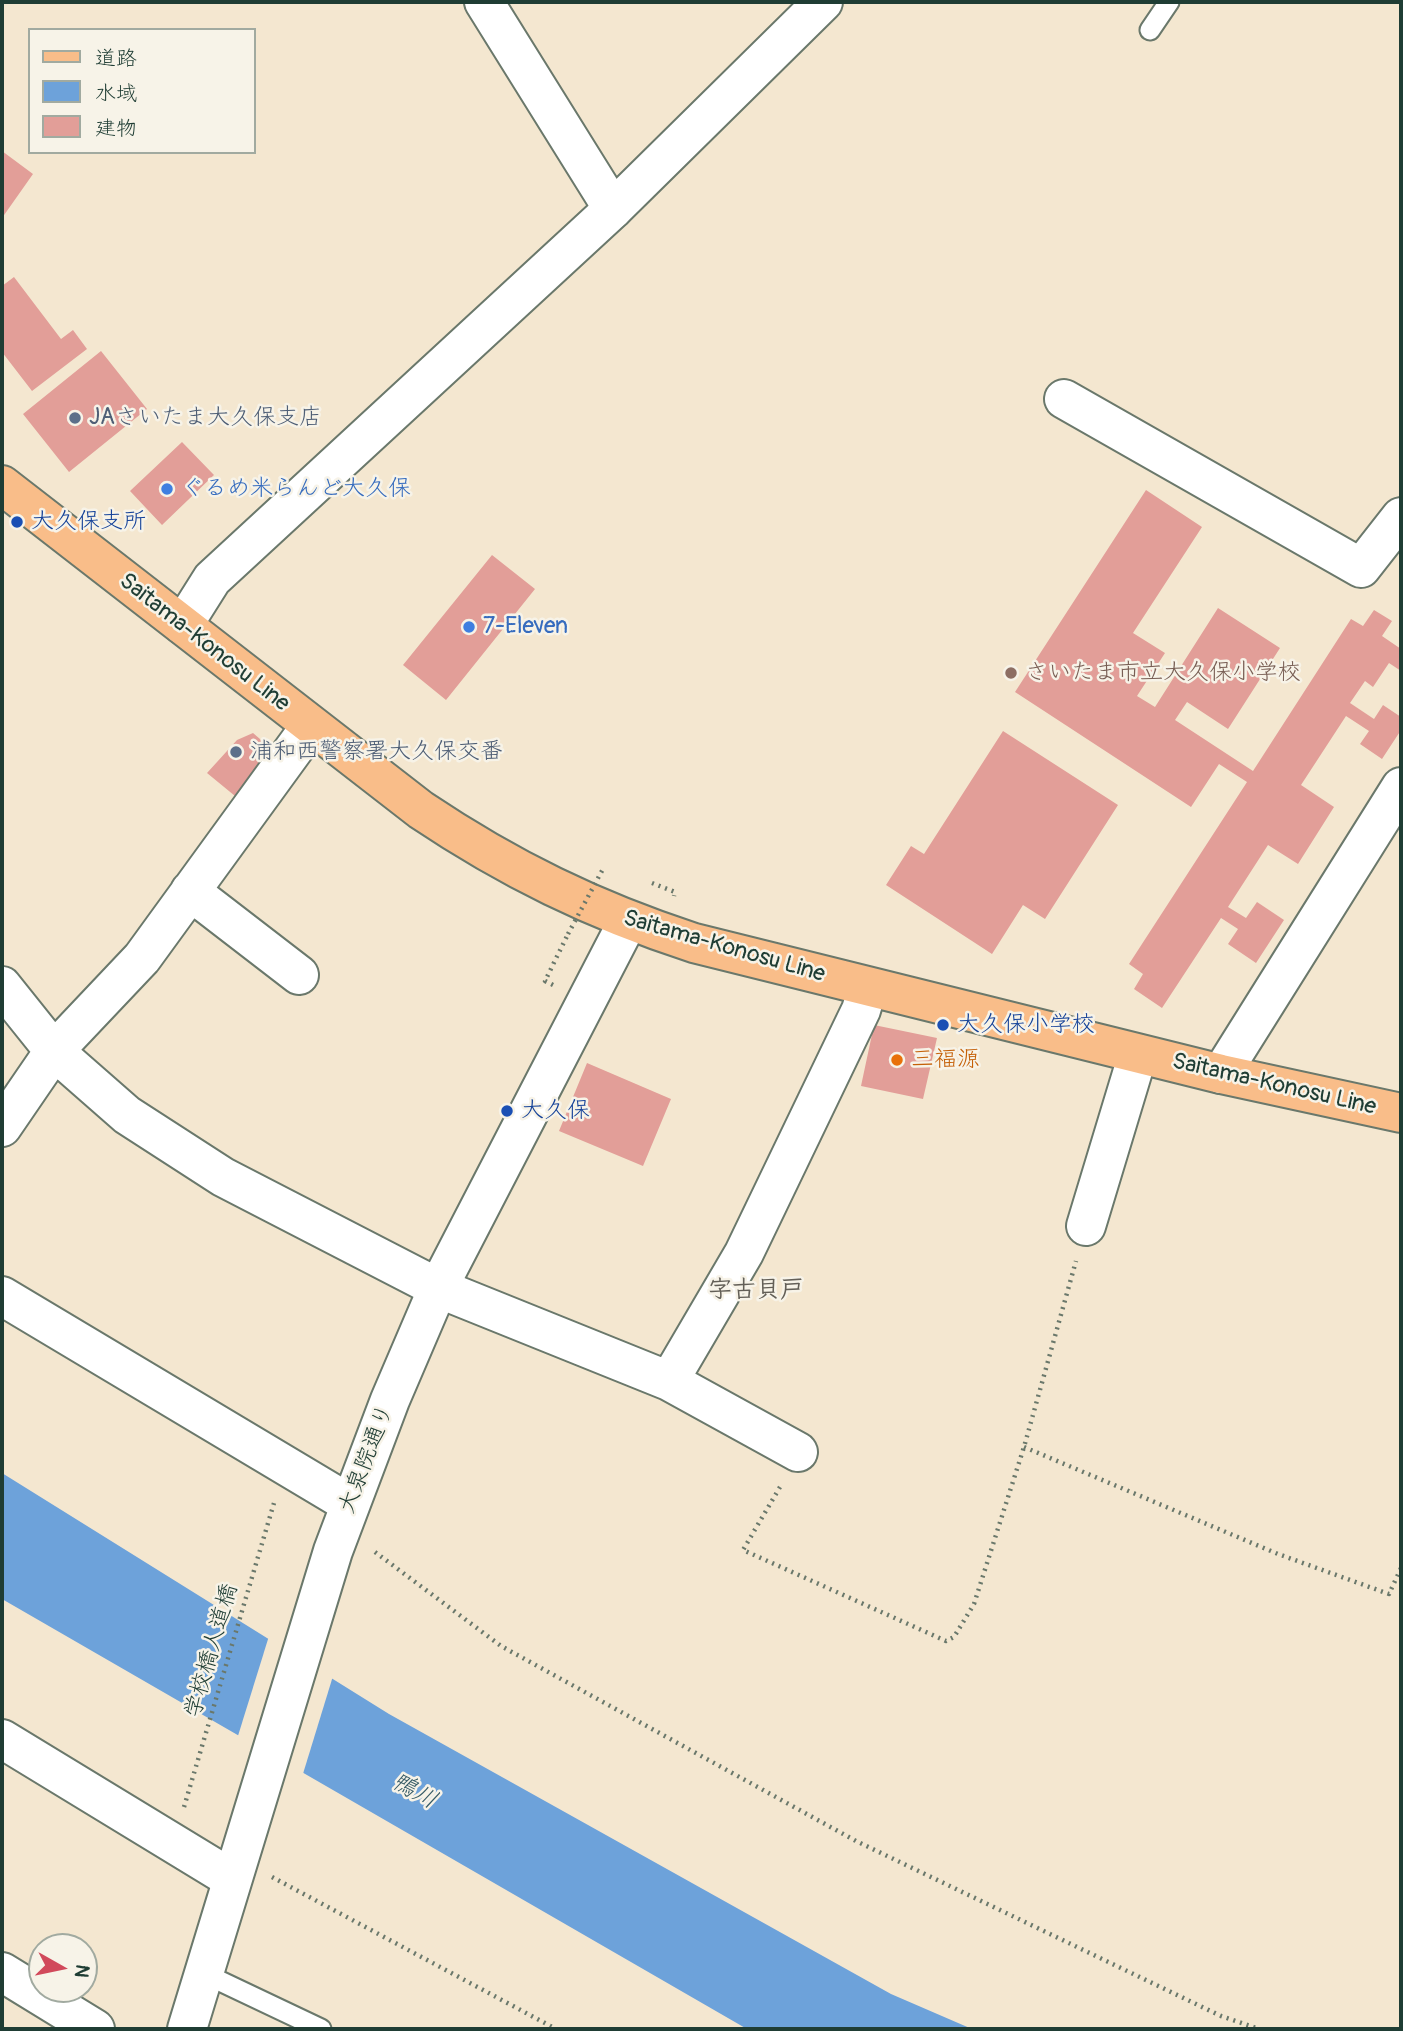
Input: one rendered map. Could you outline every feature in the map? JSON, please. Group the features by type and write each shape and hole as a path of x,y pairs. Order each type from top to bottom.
{"main road":[{"name":"Saitama-Konosu Line","path":"4,490 421,810 484,852 554,889 628,921 694,943 1220,1074 1401,1114"}],"street":[{"path":"484,2 613,209"},
{"path":"183,625 212,579 613,209 823,2"},
{"path":"1064,399 1361,568 1401,517"},
{"path":"2,1127 54,1051 142,958 310,727"},
{"path":"1220,1074 1401,787"},
{"path":"190,891 299,975"},
{"name":"大泉院通り","path":"187,2029 203,1973 249,1876 245,1837 349,1548 350,1504 438,1288 628,921"},
{"path":"2,986 54,1051 127,1115 173,1147 266,1202 438,1288 669,1381 798,1452"},
{"path":"669,1381 744,1253 861,1010 868,987"},
{"path":"1086,1226 1138,1054"},
{"path":"2,1296 350,1504"},
{"path":"2,1739 249,1876"},
{"path":"2,1972 95,2029"}],"lane":[{"path":"1150,30 1169,2"},
{"path":"203,1973 321,2029"}],"path":[{"path":"560,974 554,985 545,981 604,867"},
{"path":"798,1452 743,1550 946,1640 954,1637 974,1604 1024,1447 1086,1226"},
{"path":"1024,1447 1135,1491 1278,1554 1389,1594 1401,1568"},
{"name":"学校橋人道橋","path":"187,1798 271,1513"},
{"path":"349,1548 501,1647 856,1841 1221,2016 1259,2029"},
{"path":"249,1876 556,2029"}],"water":[{"name":"鴨川","path":"2,1473 389,1714 891,1994 972,2029 747,2029 2,1599"}],"pier":[{"path":"269,1636 333,1676 302,1777 237,1739"}],"building":[{"path":"2,151 33,174 2,218"},
{"path":"14,277 61,339 73,330 87,349 32,391 2,352 2,286"},
{"path":"101,351 147,409 69,472 23,414"},
{"path":"182,442 214,475 162,525 130,491"},
{"path":"1146,490 1202,527 1133,633 1165,653 1137,696 1155,707 1218,608 1280,648 1228,729 1187,702 1175,720 1253,771 1351,619 1363,626 1374,610 1392,621 1382,636 1401,649 1401,671 1389,663 1373,687 1365,681 1350,703 1374,719 1383,705 1401,717 1401,730 1382,759 1360,744 1369,731 1346,716 1301,785 1334,807 1298,864 1268,845 1228,907 1246,918 1257,902 1284,920 1256,963 1228,944 1238,929 1221,918 1162,1008 1134,989 1143,974 1129,964 1247,782 1219,764 1191,807 1015,692"},
{"name":"7-Eleven","path":"492,555 535,589 446,700 403,665"},
{"path":"1003,731 1118,805 1045,919 1023,905 992,954 886,885 911,846 924,854"},
{"path":"253,733 260,739 263,749 257,769 235,796 207,773 237,740"},
{"path":"874,1025 937,1038 923,1099 861,1086"},
{"path":"587,1063 671,1099 643,1166 559,1131"}],"place":[{"name":"JAさいたま大久保支店","path":"75,418"},
{"name":"ぐるめ米らんど大久保","path":"167,489"},
{"name":"大久保支所","path":"17,522"},
{"name":"7-Eleven","path":"469,627"},
{"name":"さいたま市立大久保小学校","path":"1011,673"},
{"name":"浦和西警察署大久保交番","path":"236,752"},
{"name":"大久保小学校","path":"943,1025"},
{"name":"三福源","path":"897,1060"},
{"name":"大久保","path":"507,1111"}],"district":[{"name":"字古貝戸","path":"756,1291"}]}
